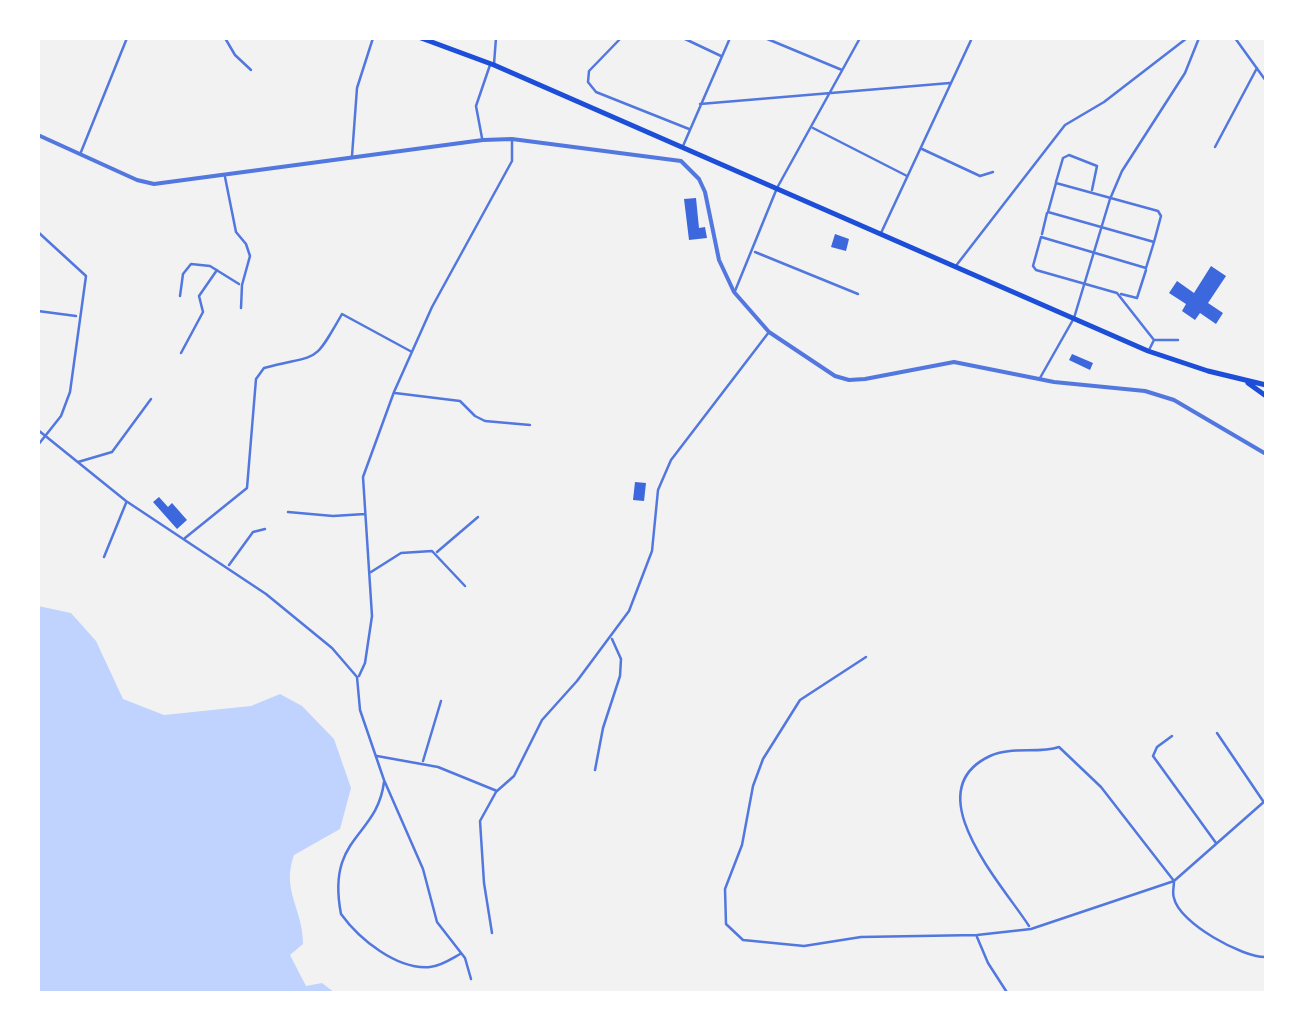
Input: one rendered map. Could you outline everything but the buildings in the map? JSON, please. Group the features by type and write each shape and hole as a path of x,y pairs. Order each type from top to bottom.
{"highway":[{"path":"421,38 492,64 1148,351 1266,386"},
{"path":"1245,381 1266,396"}],"main road":[{"path":"1266,263 1266,302"}],"street":[{"path":"80,154 127,38"},
{"path":"224,38 251,70"},
{"path":"352,156 356,88 373,38"},
{"path":"482,140 476,106 492,64 496,38"},
{"path":"621,38 589,71 590,87 689,130"},
{"path":"683,38 721,56"},
{"path":"681,161 689,130 730,38"},
{"path":"765,38 843,70"},
{"path":"734,292 777,188 860,38"},
{"path":"880,234 972,38"},
{"path":"954,268 1065,125 1104,102 1187,38"},
{"path":"1039,378 1074,318 1122,171 1186,73 1199,38"},
{"path":"1235,38 1266,81"},
{"path":"1215,148 1256,68"},
{"path":"700,104 950,83"},
{"path":"812,127 907,176"},
{"path":"38,135 154,184 482,140 512,139 681,161 706,192 718,260 734,292 769,332 835,376 849,380 954,362 1039,378 1121,387 1174,400 1266,454"},
{"path":"471,979 466,960 437,922 423,870 384,780 360,710 358,677 365,664 371,624 362,482 412,352 466,241 512,160 512,139"},
{"path":"919,148 980,176 994,172"},
{"path":"1056,183 1160,213 1138,298 1032,266 1063,158 1069,155 1096,166 1091,193"},
{"path":"224,175 236,232 250,256 240,308"},
{"path":"1048,212 1154,242"},
{"path":"38,232 86,276 70,392 61,416 38,445"},
{"path":"1041,237 1146,268"},
{"path":"753,252 858,294"},
{"path":"180,296 182,274 191,264 217,270 242,286"},
{"path":"181,353 203,312 199,296 217,270"},
{"path":"1118,293 1154,340"},
{"path":"38,311 78,316"},
{"path":"184,539 246,488 256,379 264,368 314,356 322,350 342,314 412,352"},
{"path":"492,933 480,821 497,791 514,776 542,720 629,611 647,567 658,490 671,460 769,332"},
{"path":"1154,340 1178,340"},
{"path":"1148,351 1154,340"},
{"path":"394,392 460,401 485,421 530,425"},
{"path":"77,462 112,452 151,398"},
{"path":"38,430 126,501 228,566 332,648 358,677"},
{"path":"104,557 126,501"},
{"path":"288,512 365,514"},
{"path":"370,573 401,554 436,553 478,517"},
{"path":"228,566 253,532 265,528"},
{"path":"436,553 466,586"},
{"path":"596,770 603,728 620,676 621,658 611,638"},
{"path":"866,656 800,700 763,759 753,786 742,845 725,888 726,924 743,940 774,946 808,946 870,937 977,935 1031,929 1174,882 1265,801 1217,734"},
{"path":"422,762 441,701"},
{"path":"1172,736 1154,750 1153,756 1216,844"},
{"path":"1031,929 964,826 958,803 964,776 994,754 1059,747 1101,787 1174,882 1174,899 1194,924 1250,956 1266,957"},
{"path":"375,756 422,762 497,791"},
{"path":"384,780 380,797 340,860 337,876 341,914 384,954 403,963 430,967 460,954"},
{"path":"977,935 1008,994"}],"water":[{"path":"38,606 71,613 96,641 123,699 164,715 251,706 280,694 302,706 334,739 351,788 340,829 294,855 291,889 303,944 290,955 306,986 322,983 335,993 38,993"}]}
